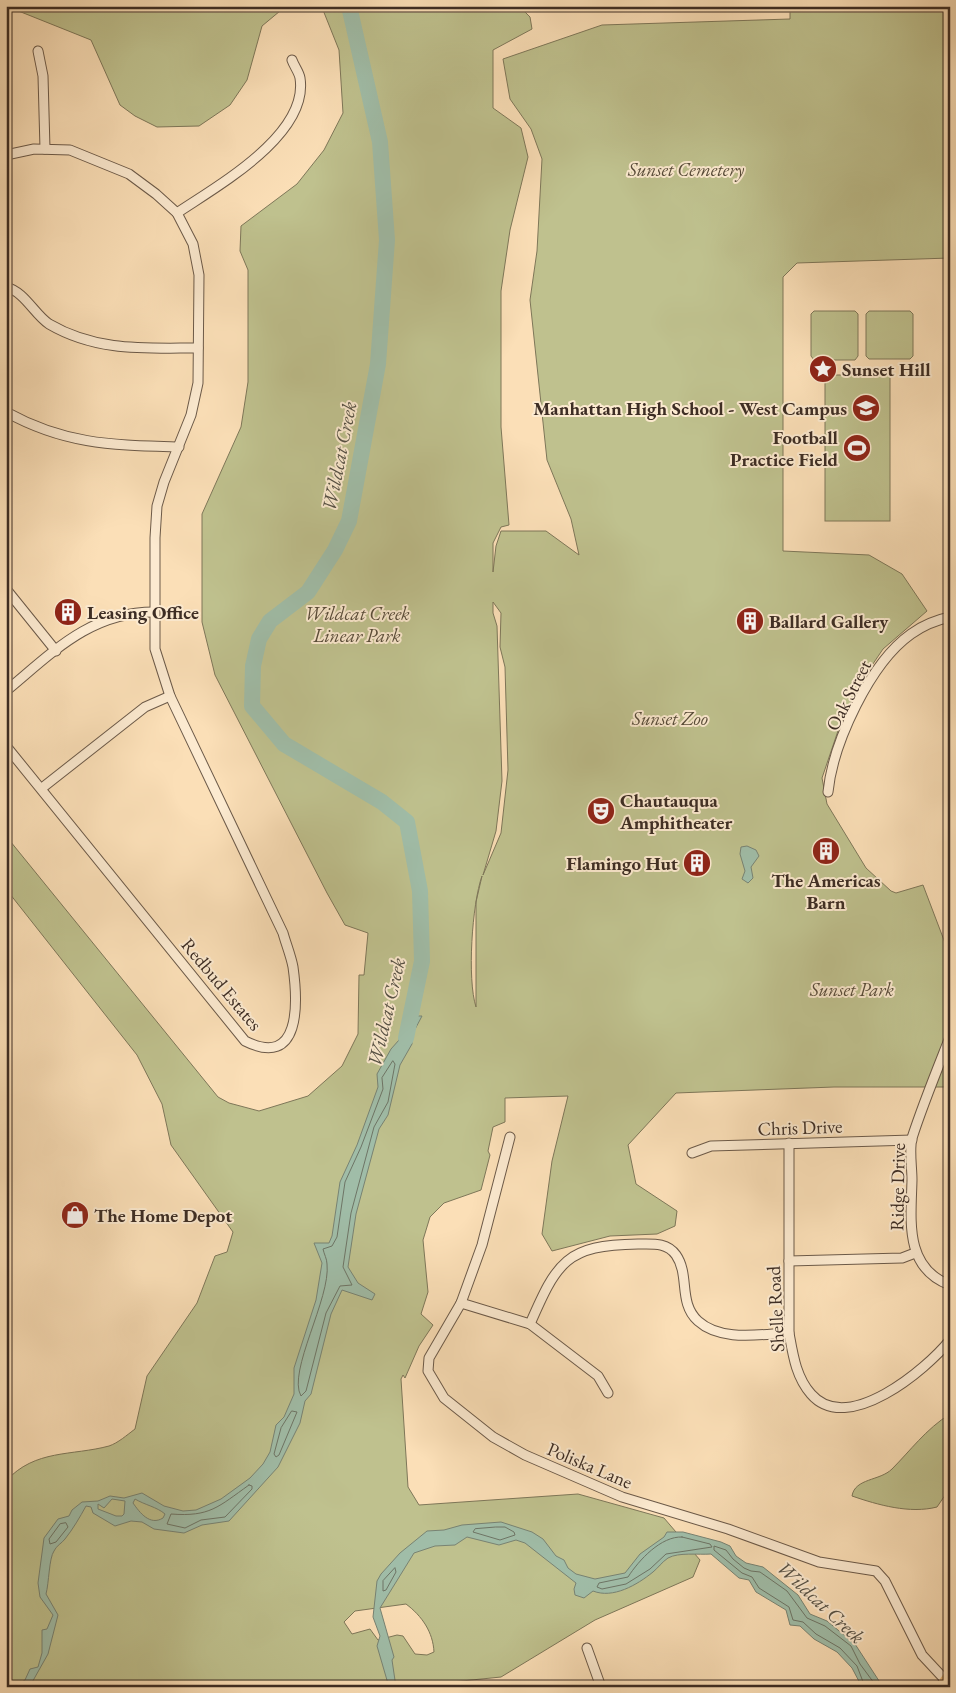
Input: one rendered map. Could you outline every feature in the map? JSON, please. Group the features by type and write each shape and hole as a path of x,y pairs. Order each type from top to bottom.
{"street":[{"path":"38,51 42,76 45,149"},
{"path":"177,213 257,157 279,137 291,116 298,97 300,78 292,60"},
{"name":"Redbud Estates","path":"6,155 45,149 70,150 129,174 156,194 177,213 193,244 199,275 198,383 191,415 164,482 157,506 154,612 155,649 170,696 283,933 293,965 295,996 294,1026 288,1040 276,1047 260,1048 245,1041 42,788 6,746"},
{"path":"6,287 18,293 47,323 70,336 103,346 198,348"},
{"path":"6,412 39,429 81,441 100,444 179,447"},
{"path":"6,590 56,650"},
{"path":"6,691 84,630 113,617 133,612 154,612"},
{"name":"Oak Street","path":"828,792 830,778 846,731 872,678 886,658 910,634 928,624 950,617"},
{"path":"42,788 145,707 170,696"},
{"name":"Ridge Drive","path":"915,1253 911,1236 912,1140 950,1037"},
{"name":"Poliska Lane","path":"510,1137 482,1245 461,1303 429,1358 428,1371 444,1398 493,1437 525,1455 622,1497 728,1528 818,1562 876,1571 885,1581 922,1655 947,1682"},
{"name":"Chris Drive","path":"692,1153 711,1146 912,1140"},
{"name":"Shelle Road","path":"789,1144 790,1333 794,1360 801,1379 812,1396 828,1405 848,1408 882,1396 907,1379 950,1340"},
{"path":"530,1324 546,1288 558,1269 575,1256 604,1245 660,1244 674,1253 681,1263 684,1294 689,1310 697,1321 710,1330 733,1335 790,1333"},
{"path":"789,1261 902,1258 915,1253 926,1269 937,1280 950,1285"},
{"path":"461,1303 530,1324 598,1376 608,1393"},
{"path":"587,1648 601,1687"}],"green space":[{"path":"6,6 286,6 262,26 247,80 230,105 199,126 157,127 135,116 120,105 91,40"},
{"path":"313,6 519,6 530,17 532,29 493,50 493,108 521,128 528,157 510,230 501,291 501,427 509,525 501,527 493,543 493,572 496,546 501,531 546,531 579,555 571,519 547,460 530,300 537,251 542,159 531,129 510,99 503,59 602,25 790,19 790,10 950,7 950,258 797,263 783,277 783,551 869,555 902,574 927,611 883,649 860,683 840,725 822,778 827,804 866,868 891,891 896,893 923,885 950,956 950,1087 834,1087 676,1093 628,1145 636,1184 677,1211 675,1226 657,1234 610,1236 552,1251 542,1234 552,1161 568,1096 505,1098 505,1122 493,1127 488,1151 490,1155 481,1190 444,1203 430,1217 423,1240 428,1292 421,1314 433,1325 419,1346 405,1378 403,1375 401,1379 408,1487 419,1505 578,1494 664,1518 700,1560 693,1577 595,1620 501,1677 452,1682 439,1687 6,1687 6,1481 29,1463 54,1455 109,1446 135,1429 147,1376 197,1303 215,1256 227,1252 233,1232 171,1145 162,1104 137,1055 6,889 6,836 218,1097 229,1103 259,1111 308,1096 342,1066 358,1034 359,975 364,975 368,933 345,925 327,893 215,675 202,622 202,514 241,427 248,382 248,270 240,251 241,226 297,184 324,150 343,113 339,50 323,10","holes":["493,602 501,613 500,647 505,667 508,770 501,833 483,875 496,831 502,781 497,626 493,613","476,902 476,1007 473,994 471,961","406,1604 426,1625 434,1652 427,1655 415,1654 403,1636 397,1635 378,1640 370,1629 352,1634 344,1622 355,1611"]},
{"path":"814,311 855,311 858,314 858,356 855,360 814,360 811,356 811,314"},
{"path":"869,311 910,311 913,314 913,356 910,359 869,359 866,356 866,314"},
{"name":"Football Practice Field","path":"825,375 890,375 890,521 825,521"},
{"path":"950,1414 950,1488 937,1507 916,1510 905,1509 852,1496 858,1486 892,1469 926,1433"}],"water":[{"path":"747,846 756,850 759,856 751,867 753,878 748,883 742,879 745,871 740,854 741,847"},
{"path":"405,1016 422,1016 412,1035 412,1044 400,1065 388,1115 379,1129 356,1214 348,1267 358,1283 375,1294 372,1300 342,1290 331,1314 311,1394 305,1401 300,1423 278,1467 229,1521 202,1525 184,1533 154,1529 142,1522 131,1521 115,1526 93,1513 91,1507 86,1506 68,1535 52,1554 46,1594 58,1615 48,1654 30,1686 14,1687 25,1680 30,1669 38,1667 42,1653 42,1630 47,1629 53,1615 40,1597 38,1583 44,1538 58,1519 69,1516 72,1510 82,1502 98,1501 110,1496 124,1498 142,1493 164,1506 183,1511 196,1510 221,1499 250,1478 263,1464 270,1452 276,1425 284,1417 294,1394 294,1368 316,1300 322,1263 314,1243 329,1243 332,1236 340,1182 357,1145 378,1087 377,1074 391,1049 399,1040","holes":["112,1499 125,1501 124,1514 122,1516 116,1516 98,1509 98,1504 104,1508","135,1499 165,1514 163,1518 154,1520 146,1517 133,1503"]},
{"path":"501,1522 532,1532 543,1539 556,1556 564,1560 568,1568 576,1574 595,1579 625,1573 640,1554 664,1537 667,1532 683,1532 721,1542 730,1546 736,1556 746,1563 763,1567 798,1595 810,1614 827,1621 855,1644 883,1687 862,1687 852,1668 837,1652 814,1639 800,1626 790,1625 786,1610 756,1592 749,1580 739,1578 711,1554 672,1556 647,1577 632,1586 617,1592 601,1593 593,1591 584,1598 575,1595 576,1583 525,1543 516,1540 499,1545 467,1537 455,1545 435,1546 414,1553 380,1608 394,1657 392,1660 396,1687 389,1687 377,1646 380,1636 373,1617 377,1581 381,1574 400,1553 427,1531 444,1530 462,1525"}],"waterway":[{"name":"Wildcat Creek","path":"349,6 380,142 387,240 378,364 349,521 335,550 308,592 270,621 259,639 253,666 252,706 284,744 382,802 407,822 420,891 422,961 406,1038"}],"place":[{"name":"Sunset Hill","path":"823,369"},
{"name":"Manhattan High School - West Campus","path":"866,408"},
{"name":"Football Practice Field","path":"857,448"},
{"name":"Leasing Office","path":"68,612"},
{"name":"Ballard Gallery","path":"750,621"},
{"name":"Chautauqua Amphitheater","path":"601,811"},
{"name":"The Americas Barn","path":"826,851"},
{"name":"Flamingo Hut","path":"697,863"},
{"name":"The Home Depot","path":"75,1215"}],"park label":[{"name":"Sunset Cemetery","path":"686,169"},
{"name":"Wildcat Creek Linear Park","path":"357,624"},
{"name":"Sunset Zoo","path":"670,718"},
{"name":"Sunset Park","path":"852,989"}]}
